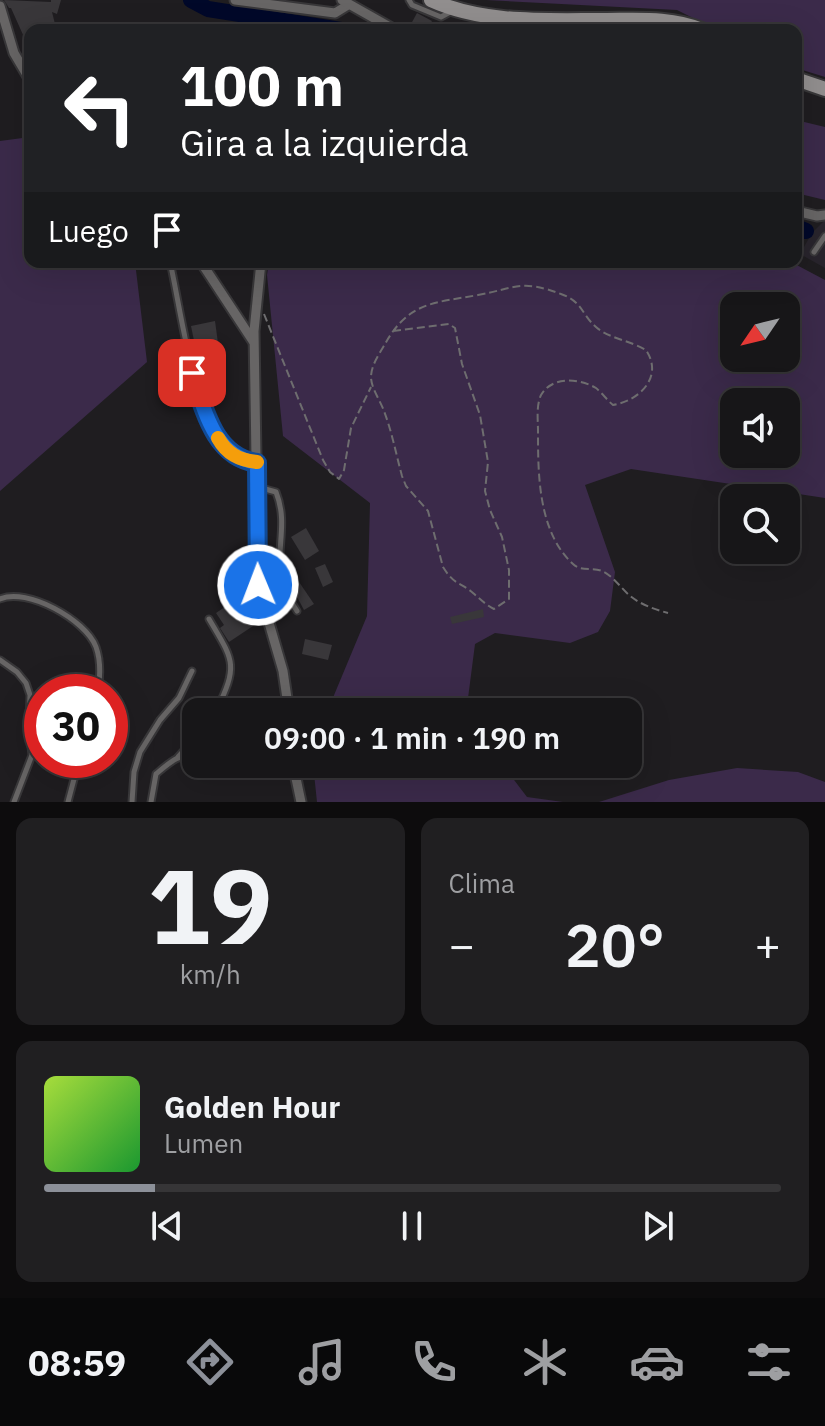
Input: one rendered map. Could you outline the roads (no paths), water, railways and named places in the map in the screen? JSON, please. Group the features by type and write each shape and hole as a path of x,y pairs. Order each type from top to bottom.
{"main road":[{"path":"431,0 501,18 542,24"},
{"path":"565,24 645,19 682,24"},
{"path":"802,81 825,89"}],"street":[{"path":"235,0 335,13 345,2 384,24"},
{"path":"0,6 14,53 24,70"},
{"path":"802,212 825,215"},
{"path":"205,268 255,344"},
{"path":"261,268 255,344 258,585 283,671 287,698"},
{"path":"296,778 301,802"}],"lane":[{"path":"409,0 412,5 441,17 455,8"},
{"path":"814,252 825,236"},
{"path":"171,268 192,373 204,409 220,443 229,453 242,461 257,463"},
{"path":"258,487 276,492 281,504 279,572 285,594 297,611"},
{"path":"0,599 17,596 69,615 96,647 99,674"},
{"path":"209,619 231,658 231,675 220,698"},
{"path":"0,660 17,672 26,683 30,695 32,755 14,802"},
{"path":"132,802 134,772 140,752 160,720 179,698 192,671"},
{"path":"151,802 156,774 182,753"},
{"path":"178,757 182,756"},
{"path":"68,802 74,778"}],"waterway":[{"path":"191,0 208,9 303,24"},
{"path":"802,229 806,231"}]}
